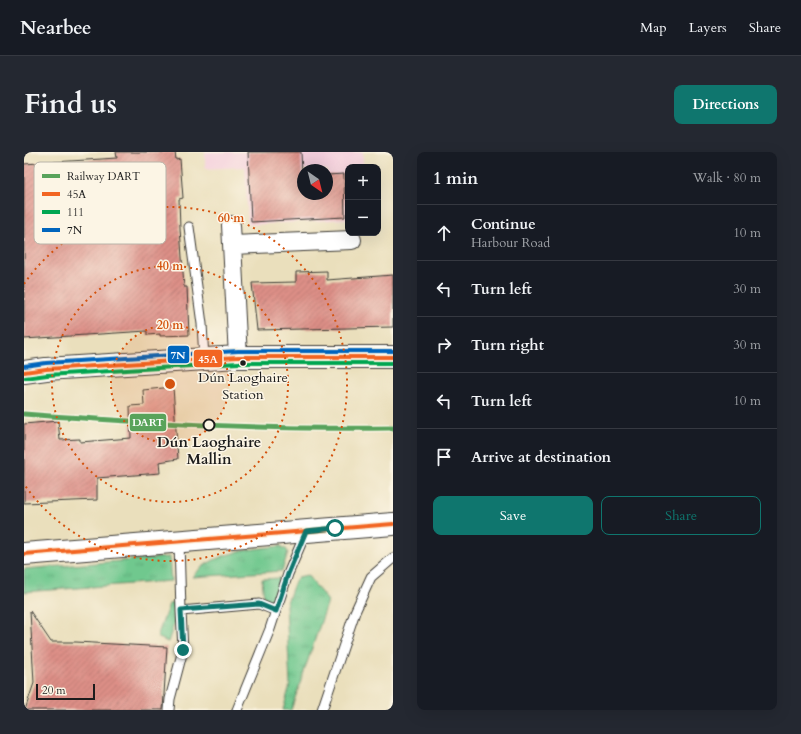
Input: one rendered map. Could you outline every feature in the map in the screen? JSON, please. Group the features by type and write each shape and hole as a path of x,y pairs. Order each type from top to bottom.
{"main road":[{"path":"24,372 46,369 238,357 393,357"},
{"path":"24,554 393,524"}],"street":[{"path":"231,225 238,357"},
{"path":"233,245 352,240"}],"lane":[{"path":"189,227 202,324 204,359"},
{"path":"237,710 276,611 288,574 306,531"},
{"path":"169,710 170,699 183,650 179,542"},
{"path":"322,710 354,612 371,578 393,558"},
{"path":"181,610 259,604 276,611"}],"shaded area":[{"path":"205,152 363,152 363,164 345,164 345,219 248,225 245,167 205,169"}],"green space":[{"path":"281,546 288,552 282,571 192,577 210,562 221,557 233,553"},
{"path":"169,557 171,581 24,592 24,569"},
{"path":"307,575 328,601 291,710 283,710 290,685 286,605 295,581 298,577"},
{"path":"280,578 272,599 268,601 264,599 262,579"},
{"path":"173,603 174,624 168,642 157,637 169,604"}],"building":[{"path":"116,152 175,152 176,160 180,159 183,198 179,199 180,228 184,287 187,287 189,335 147,335 147,331 24,339 24,164 34,163 34,244 166,244 166,162 55,162 117,158"},
{"path":"248,152 301,152 302,164 297,164 297,200 333,200 333,175 344,174 345,217 251,222"},
{"path":"327,271 327,280 393,275 393,327 257,330 252,283 296,282 296,272"},
{"path":"173,387 178,459 159,462 160,473 97,478 97,500 24,503 24,424 58,421 60,440 80,439 80,442 131,438 130,406 144,405 143,390"},
{"path":"30,611 51,642 167,647 163,710 25,710 34,683"}],"rail line":[{"name":"DART","path":"24,414 208,425 301,428 393,428"}],"transit line":[{"name":"7N","path":"24,366 46,363 238,351 393,351"},
{"name":"45A","path":"24,372 46,369 238,357 393,357"},
{"name":"111","path":"25,378 47,375 238,363 393,363"},
{"name":"45A","path":"24,554 393,524"}],"place":[{"name":"Dún Laoghaire Station","path":"243,363"},
{"name":"Dún Laoghaire Mallin","path":"209,425"}],"route":[{"path":"183,650 181,610 259,604 276,611 288,574 306,531 335,528"}]}
